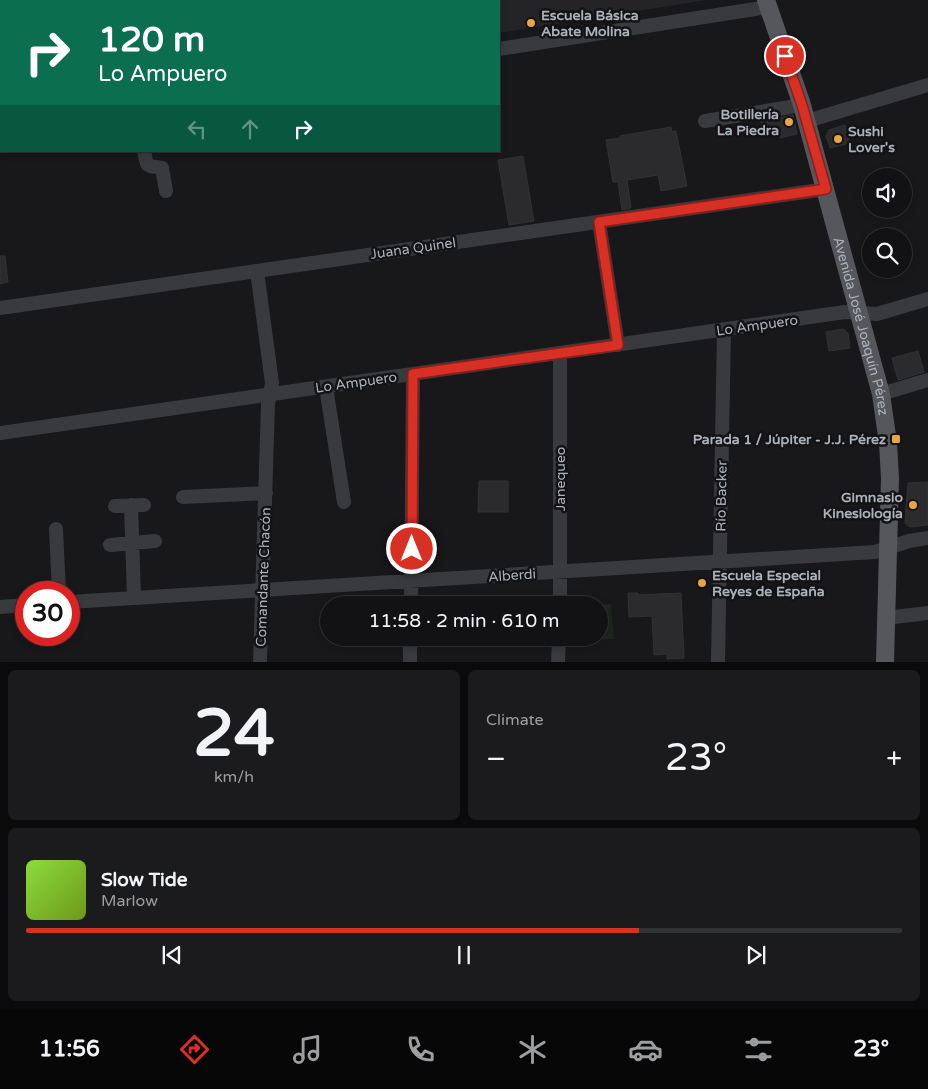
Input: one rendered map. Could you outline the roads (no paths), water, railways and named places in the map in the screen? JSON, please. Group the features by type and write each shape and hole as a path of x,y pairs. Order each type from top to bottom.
{"main road":[{"name":"Avenida José Joaquín Pérez","path":"767,3 804,113 881,394 890,464 885,662"}],"street":[{"path":"500,49 767,3"},
{"path":"705,121 804,113 928,85"},
{"path":"144,152 149,166 160,166 162,168 166,191"},
{"name":"Juana Quinel","path":"0,308 826,189"},
{"path":"599,222 618,345"},
{"name":"Comandante Chacón","path":"257,271 272,383 268,404 260,662"},
{"name":"Lo Ampuero","path":"0,433 845,312 877,314 928,299"},
{"name":"Río Backer","path":"718,662 724,330"},
{"name":"Janequeo","path":"560,353 560,596"},
{"path":"411,596 413,374"},
{"path":"881,394 928,380"},
{"path":"326,387 344,502"},
{"name":"Comandante Chacón","path":"183,498 266,493"},
{"path":"115,506 137,505 132,543 134,598"},
{"path":"56,529 58,581"},
{"name":"Alberdi","path":"80,601 875,552 909,541 928,538"},
{"path":"110,545 155,540"},
{"path":"0,607 15,606"},
{"path":"886,618 928,613"},
{"path":"410,646 410,662"},
{"path":"558,662 559,646"}],"place":[{"name":"Escuela Básica Abate Molina","path":"531,23"},
{"name":"Botillería La Piedra","path":"789,122"},
{"name":"Sushi Lover's","path":"838,139"},
{"name":"Parada 1 / Júpiter - J.J. Pérez","path":"896,439"},
{"name":"Gimnasio Kinesiología","path":"913,505"},
{"name":"Escuela Especial Reyes de España","path":"702,583"}]}
